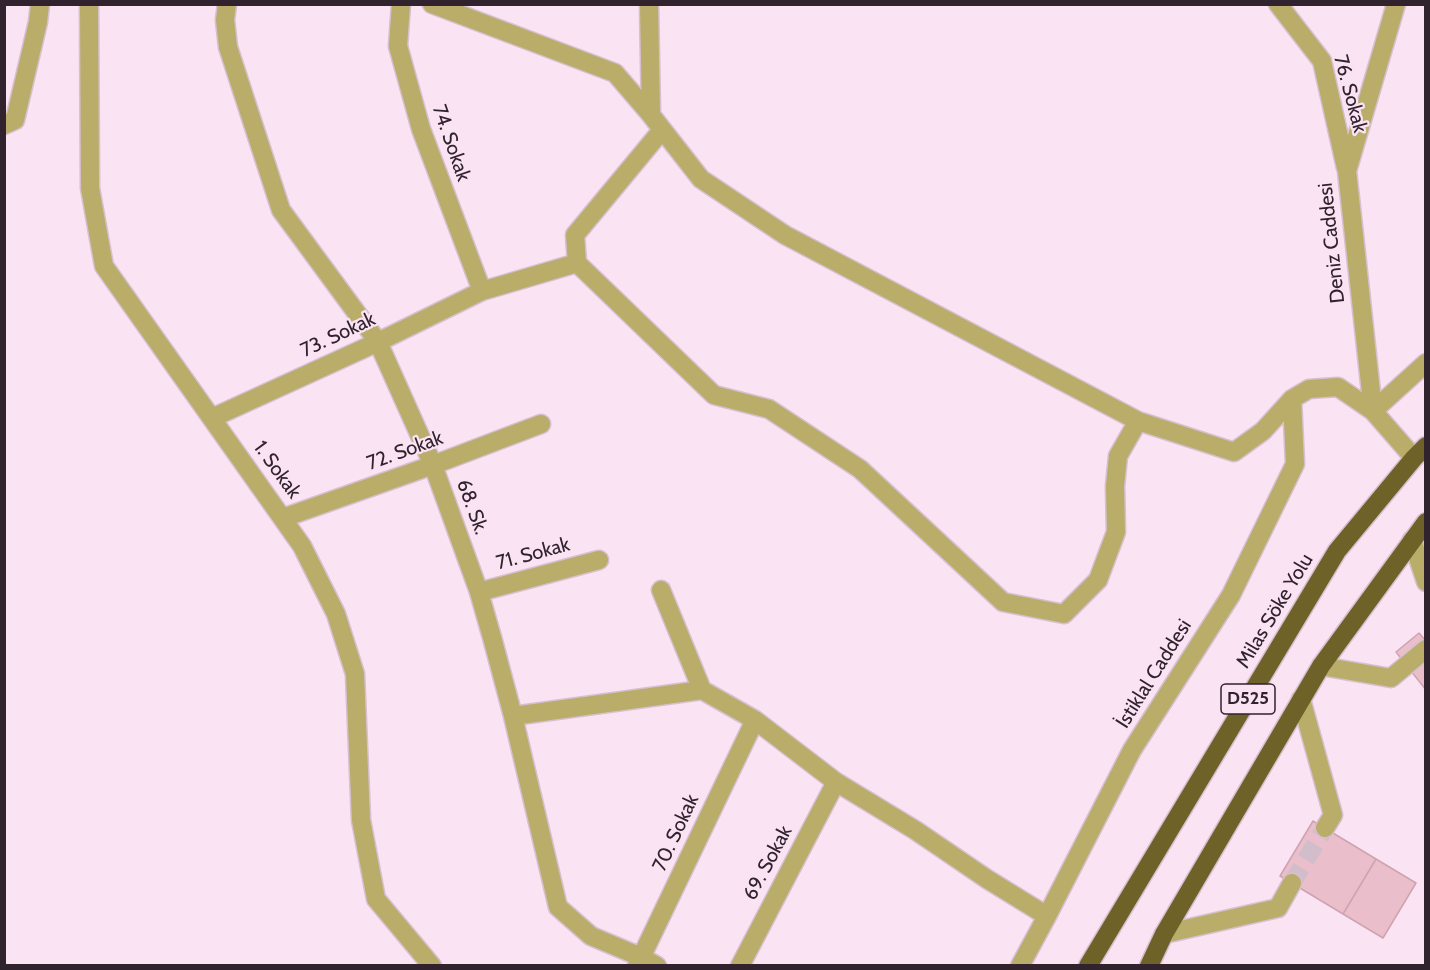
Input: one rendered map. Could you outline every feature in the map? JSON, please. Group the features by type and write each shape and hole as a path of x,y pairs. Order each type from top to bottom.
{"highway":[{"name":"Milas Söke Yolu","path":"1088,966 1337,551 1420,452"},
{"name":"D525","path":"1149,966 1164,934 1321,666 1425,522"}],"street":[{"path":"4,125 15,120 38,22 40,4"},
{"name":"1. Sokak","path":"89,4 90,188 104,266 302,546 336,615 355,674 361,820 376,899 432,966"},
{"name":"68. Sk.","path":"227,4 225,20 228,47 281,210 378,342 433,465 479,592 513,716 558,907 591,936 645,963"},
{"name":"74. Sokak","path":"401,4 398,46 415,108 482,291"},
{"path":"432,4 615,73 701,179 785,235 1138,421 1234,452 1263,431 1292,399 1309,389 1338,387 1374,411 1420,452"},
{"path":"649,4 651,115"},
{"name":"76. Sokak","path":"1278,4 1322,61 1347,171"},
{"name":"Deniz Caddesi","path":"1374,411 1347,171 1396,4"},
{"path":"662,130 575,235 577,263 714,395 769,409 860,469 1003,602 1064,614 1098,580 1116,532 1115,486 1118,456 1138,421"},
{"name":"73. Sokak","path":"212,418 378,342 482,291 577,263"},
{"path":"1374,411 1425,363"},
{"name":"İstiklal Caddesi","path":"1020,966 1132,750 1231,595 1295,464 1292,399"},
{"name":"72. Sokak","path":"283,518 541,424"},
{"path":"1412,540 1425,582"},
{"name":"71. Sokak","path":"479,592 599,560"},
{"path":"661,590 702,690 754,720 836,782 915,830 1047,916"},
{"path":"1321,666 1391,678 1425,649"},
{"path":"513,716 702,690"},
{"path":"1301,699 1333,815 1325,828"},
{"name":"70. Sokak","path":"645,963 754,720"},
{"name":"69. Sokak","path":"740,966 836,782"},
{"path":"1164,934 1278,908 1292,883"}],"building":[{"path":"1419,633 1426,641 1426,690 1396,652"},
{"path":"1313,821 1376,859 1343,914 1280,876"},
{"path":"1376,859 1416,883 1383,938 1343,914"}],"tunnel":[{"path":"1292,883 1325,828"}]}
